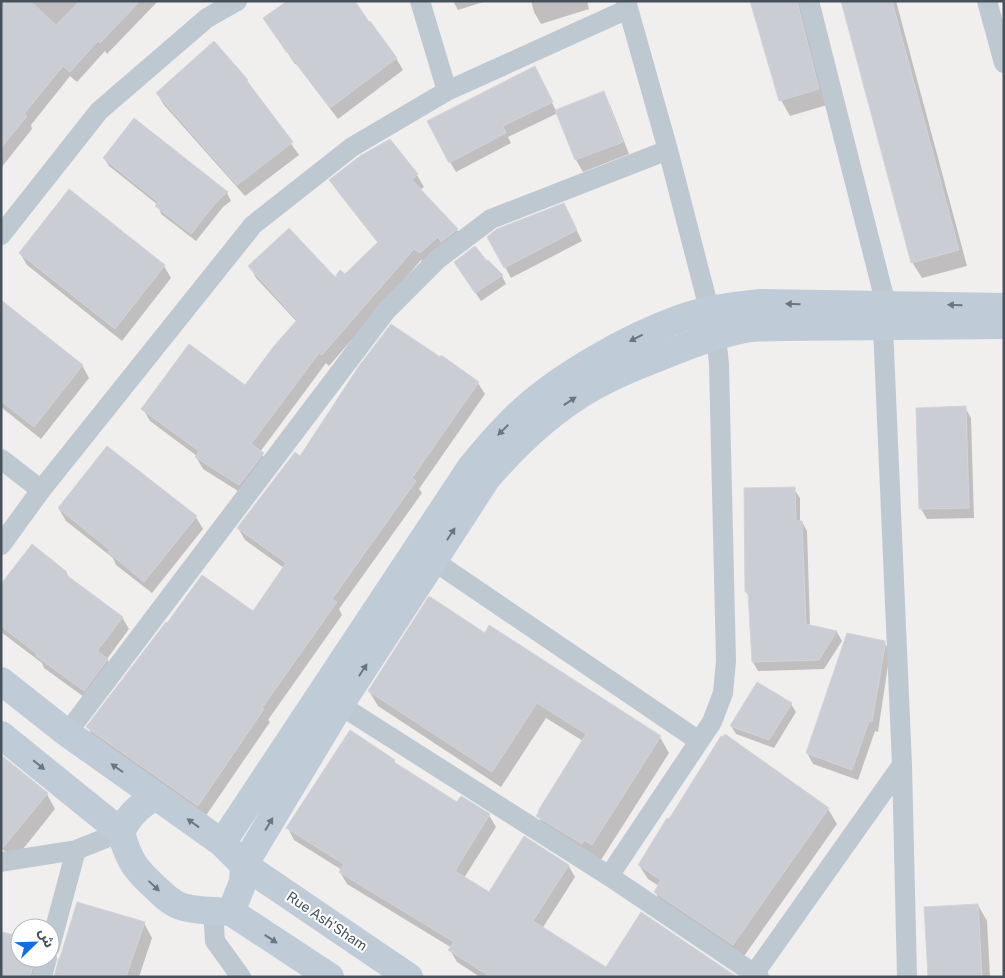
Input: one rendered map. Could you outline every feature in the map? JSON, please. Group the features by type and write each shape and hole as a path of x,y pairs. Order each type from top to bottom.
{"street":[{"path":"1,235 100,111 208,18 237,1"},
{"path":"420,1 448,91"},
{"path":"809,1 885,316 902,764 907,977"},
{"path":"987,1 1004,63"},
{"path":"1,545 41,490 252,225 352,147 448,91 627,5 668,150 713,323 719,364 726,677 718,708 712,722 609,876"},
{"path":"66,732 386,311 438,259 492,219 668,150"},
{"path":"222,842 466,475 493,440 530,405 568,376 639,336 679,319 747,329 1004,307"},
{"path":"885,316 1004,325"},
{"path":"240,977 216,941 222,911 243,882 244,865 340,705 487,478 505,457 546,419 576,397 616,374 670,352 713,323"},
{"path":"1,459 41,490"},
{"path":"434,561 699,741"},
{"path":"1,681 66,732 156,796 135,811 127,820 121,832 76,850 1,862"},
{"path":"340,705 609,876 756,975 902,764"},
{"path":"1,735 121,832 126,850 138,872 166,897 179,906 198,910 222,911 330,977"},
{"name":"Rue Ash'Sham","path":"156,796 222,842 244,865 409,977"},
{"path":"58,918 76,850"}],"building":[{"path":"1,1 30,1 56,25 80,1 140,1 100,43 98,41 70,72 63,66 24,114 27,116 1,148"},
{"path":"287,1 355,1 397,58 330,108 287,53 263,18"},
{"path":"750,1 797,1 819,89 779,101"},
{"path":"841,1 892,1 959,250 911,263"},
{"path":"214,41 248,80 293,142 237,185 156,93"},
{"path":"535,66 553,102 503,126 506,133 449,163 427,121"},
{"path":"604,91 623,142 575,160 555,110"},
{"path":"134,118 228,192 219,199 191,234 155,206 158,202 103,158"},
{"path":"390,139 418,174 412,180 458,229 441,242 438,237 420,253 414,249 322,355 319,353 251,444 264,453 239,485 195,457 199,451 141,409 189,344 245,385 274,346 297,320 248,266 289,228 335,277 340,270 345,274 378,242 329,180 360,156"},
{"path":"69,189 165,265 115,329 19,253"},
{"path":"564,203 577,230 504,268 487,237 497,229"},
{"path":"475,246 487,261 503,275 475,293 454,262"},
{"path":"1,300 83,365 34,427 1,401"},
{"path":"391,324 440,357 441,355 479,382 412,478 416,481 332,599 337,602 262,708 264,709 198,806 86,727 202,575 253,611 286,563 237,528 295,452 300,456 359,366"},
{"path":"966,406 969,508 919,509 916,408"},
{"path":"107,446 197,516 144,582 108,552 110,550 58,508"},
{"path":"795,487 796,521 802,521 806,624 837,631 819,660 752,662 748,592 745,592 744,488"},
{"path":"32,544 67,572 65,574 123,617 97,651 108,659 84,691 36,656 37,654 1,626 1,584"},
{"path":"429,596 485,633 489,625 661,736 592,845 584,840 582,844 536,816 586,734 537,703 492,772 368,691"},
{"path":"847,633 885,641 872,722 869,721 852,770 806,753"},
{"path":"757,682 792,703 769,740 730,726"},
{"path":"350,730 395,760 394,762 457,802 461,796 490,814 455,871 489,892 524,836 569,865 533,921 606,967 641,912 737,977 491,977 448,950 454,942 339,872 344,864 286,828"},
{"path":"725,734 829,808 733,945 654,892 661,880 638,865 721,736 723,737"},
{"path":"1,755 48,793 1,850"},
{"path":"77,902 145,922 126,977 54,977 56,968 60,968 60,958"},
{"path":"978,904 982,977 928,977 924,907"},
{"path":"1,932 10,934 10,968 32,968 30,977 1,977"}]}
